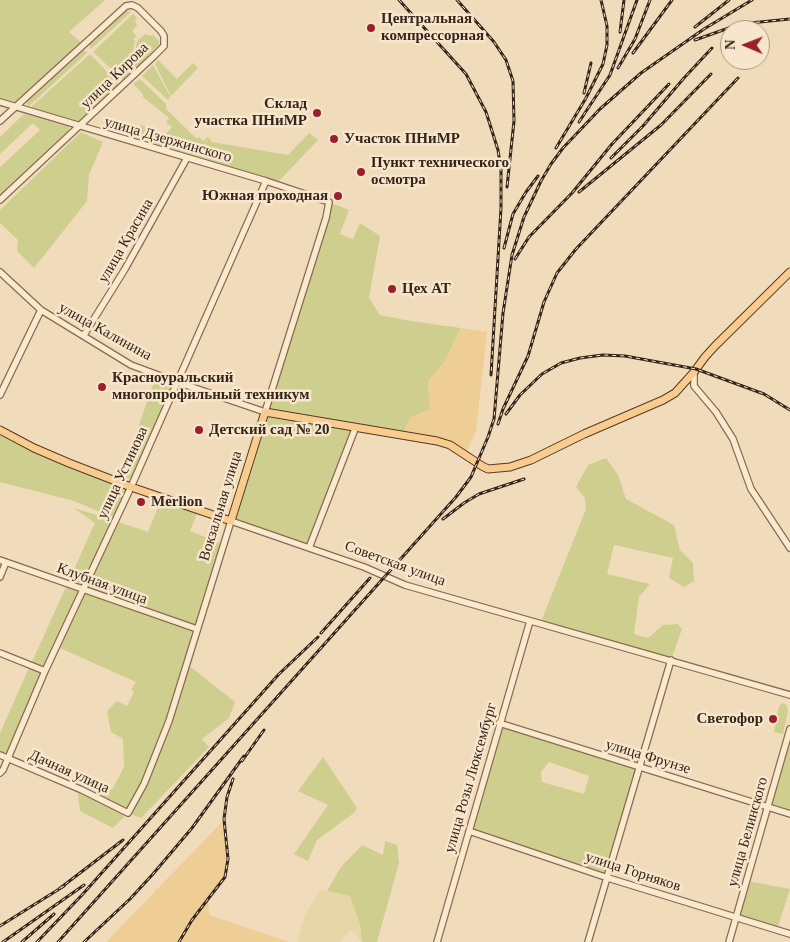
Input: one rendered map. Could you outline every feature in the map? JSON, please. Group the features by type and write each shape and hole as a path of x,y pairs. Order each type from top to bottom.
{"main road":[{"path":"265,412 355,429 437,441 450,445 488,469 510,468 675,393 720,340 790,272"},
{"name":"Вокзальная улица","path":"231,521 265,412"},
{"name":"Советская улица","path":"0,430 34,448 131,487 231,521"}],"street":[{"name":"улица Кирова","path":"0,122 126,6 132,5 138,8 164,36 164,46 0,200"},
{"name":"улица Дзержинского","path":"0,102 329,202"},
{"name":"улица Красина","path":"84,335 125,269 187,158"},
{"name":"улица Устинова","path":"0,773 45,671 131,487 266,182"},
{"name":"Вокзальная улица","path":"265,412 329,202"},
{"name":"улица Калинина","path":"0,272 41,310 131,365 265,412"},
{"path":"0,395 41,310"},
{"path":"694,372 694,386 716,412 733,439 751,489 790,548"},
{"path":"308,548 355,429"},
{"name":"Вокзальная улица","path":"128,813 144,784 169,721 231,521"},
{"name":"Советская улица","path":"231,521 364,567 405,586 672,660 790,695"},
{"path":"0,577 3,561"},
{"name":"Клубная улица","path":"3,561 196,629"},
{"name":"улица Розы Люксембург","path":"437,942 530,621"},
{"path":"0,653 45,671"},
{"path":"588,942 672,660"},
{"name":"улица Фрунзе","path":"499,723 790,814"},
{"name":"улица Белинского","path":"729,942 769,808 790,729"},
{"name":"Дачная улица","path":"0,755 82,790 128,813"},
{"name":"улица Горняков","path":"469,830 608,878 790,934"}],"shaded area":[{"path":"319,891 350,896 360,925 362,942 351,930 339,942 297,942 305,915"}],"green space":[{"path":"0,0 105,0 69,32 84,45 16,107 0,102"},
{"path":"125,10 131,12 91,49 89,44"},
{"path":"133,14 137,18 135,20 137,26 132,31 137,36 133,39 135,41 129,74 123,80 93,52"},
{"path":"145,34 153,35 159,41 159,45 131,72 137,41"},
{"path":"82,50 88,52 28,107 26,102 28,99"},
{"path":"90,54 119,84 78,123 30,108"},
{"path":"158,60 177,79 193,63 198,68 171,96 155,64"},
{"path":"153,65 170,96 168,100 142,76"},
{"path":"140,79 166,104 166,109 197,139 199,137 203,141 208,137 212,142 288,155 309,133 318,140 277,183 132,139 133,134 142,125 164,136 172,127 166,122 169,118 143,97 143,94 133,84"},
{"path":"24,114 69,127 69,130 0,195 0,167 40,130 33,123 0,154 0,137"},
{"path":"81,132 103,142 89,175 87,201 34,268 17,251 18,240 0,223 0,210"},
{"path":"329,202 349,210 340,234 353,239 360,223 380,236 369,298 380,315 461,328 444,363 428,381 430,409 410,418 402,436 355,429 309,548 231,521"},
{"path":"156,376 175,384 132,480 121,477"},
{"path":"0,430 131,487 115,516 110,516 74,501 0,482"},
{"path":"606,458 618,475 626,499 674,525 680,550 693,563 694,581 684,587 669,578 673,558 614,545 607,574 650,584 639,597 634,634 648,638 663,625 678,624 682,629 671,660 540,624 586,509 585,498 576,487 588,465"},
{"path":"162,497 198,511 190,531 222,544 187,664 235,702 229,718 202,739 209,747 141,818 128,813 113,828 80,811 78,794 82,790 99,799 113,788 124,767 123,739 111,732 107,711 117,701 127,706 134,692 131,690 136,682 60,648 119,522 148,532"},
{"path":"74,508 112,520 82,588 70,586 80,591 43,670 31,664 95,523"},
{"path":"29,668 41,672 7,752 0,753 0,733"},
{"path":"782,703 786,704 788,711 783,734 774,732 779,707"},
{"path":"499,723 641,768 608,878 469,831","holes":["549,762 589,776 584,794 542,782 541,772"]},
{"path":"790,729 790,814 769,808"},
{"path":"323,757 357,808 354,813 317,840 308,861 294,854 328,805 298,791"},
{"path":"385,841 397,845 399,863 377,942 362,942 360,925 350,896 327,891 341,867 362,845 383,855"},
{"path":"747,881 790,889 777,930 736,918"}],"sand":[{"path":"461,328 487,332 476,431 466,454 450,445 402,436 410,418 430,409 428,381 444,363"},
{"path":"222,822 226,849 225,877 208,901 209,915 289,942 106,942"}],"railway":[{"path":"399,0 466,74 486,112 498,150 501,170 501,208 491,375"},
{"path":"457,0 494,42 506,60 513,81 514,121 507,187"},
{"path":"556,148 586,98 603,64 607,45 607,26 601,0"},
{"path":"620,32 624,0"},
{"path":"579,122 610,75 637,0"},
{"path":"618,68 635,39 650,0"},
{"path":"633,53 672,0"},
{"path":"695,27 729,0"},
{"path":"58,942 456,497 471,477 494,419 503,313 512,255 524,217 551,164 563,148 600,109 641,73 704,29 752,0"},
{"path":"695,40 740,24 790,19"},
{"path":"611,158 643,126 712,48"},
{"path":"584,93 591,63"},
{"path":"579,192 661,125 711,74"},
{"path":"498,424 528,356 544,302 557,273 576,249 738,78"},
{"path":"515,259 529,237 572,193 612,144 669,84"},
{"path":"504,248 513,214 538,176"},
{"path":"506,414 520,395 542,374 561,363 603,355 625,356 696,369 764,394 790,410"},
{"path":"443,519 479,494 524,479"},
{"path":"321,633 370,578"},
{"path":"37,942 82,895 279,674 318,637"},
{"path":"242,761 264,730"},
{"path":"84,942 130,899 153,874 192,828 244,756"},
{"path":"179,942 192,920 225,877 228,859 224,819 227,797 233,779"},
{"path":"59,889 123,840"},
{"path":"3,942 84,885"},
{"path":"0,926 64,886"},
{"path":"22,942 54,914"}],"place":[{"name":"Центральная компрессорная","path":"371,28"},
{"name":"Склад участка ПНиМР","path":"317,113"},
{"name":"Участок ПНиМР","path":"334,139"},
{"name":"Пункт технического осмотра","path":"361,172"},
{"name":"Южная проходная","path":"338,196"},
{"name":"Цех АТ","path":"392,289"},
{"name":"Красноуральский многопрофильный техникум","path":"102,387"},
{"name":"Детский сад № 20","path":"199,430"},
{"name":"Merlion","path":"141,502"},
{"name":"Светофор","path":"773,719"}]}
